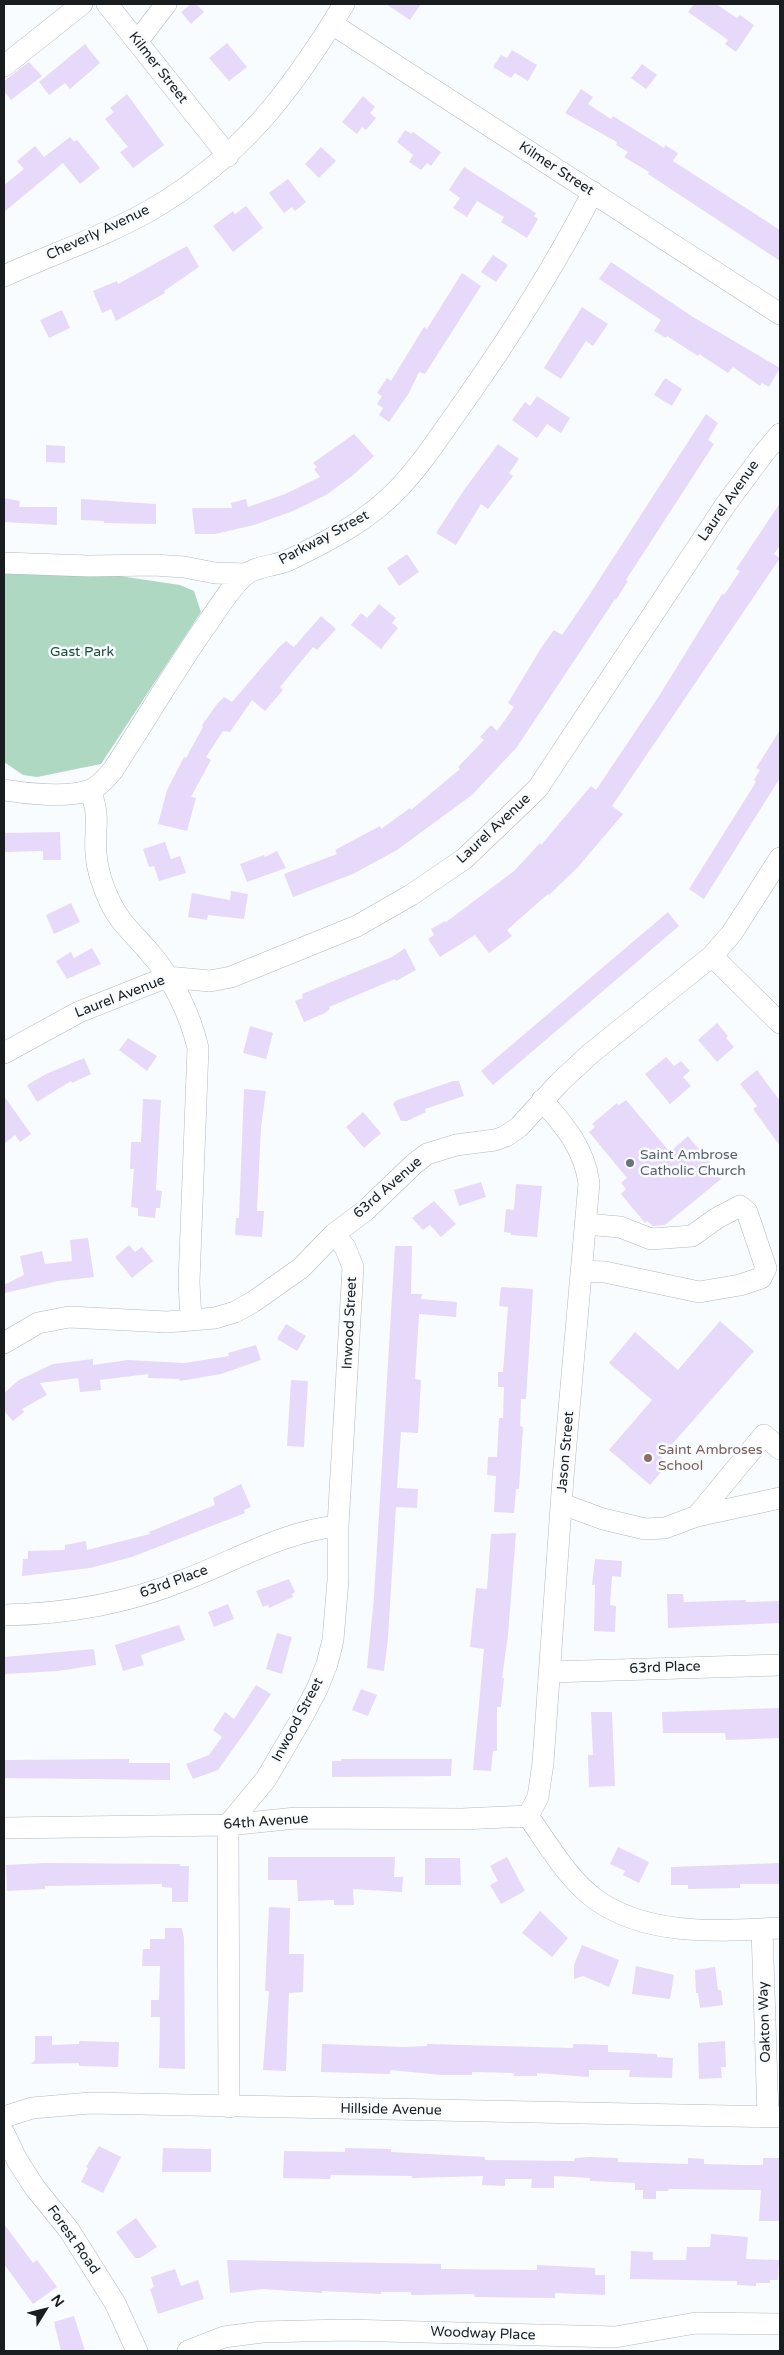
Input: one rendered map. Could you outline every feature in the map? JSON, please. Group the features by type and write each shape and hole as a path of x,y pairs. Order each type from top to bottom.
{"street":[{"path":"4,66 82,4"},
{"name":"Kilmer Street","path":"107,4 228,156"},
{"path":"137,42 166,4"},
{"name":"Cheverly Avenue","path":"4,276 103,234 148,211 194,183 228,156 275,106 344,4"},
{"name":"Kilmer Street","path":"332,24 780,314"},
{"name":"Parkway Street","path":"90,790 102,782 113,770 202,630 225,598 246,574 287,560 341,533 373,512 399,488 472,391 564,248 593,192"},
{"name":"Laurel Avenue","path":"4,1053 79,1012 167,978 210,981 231,978 357,926 411,895 464,859 538,788 726,504 780,434"},
{"path":"4,563 89,566 154,565 184,567 215,573 246,574"},
{"path":"4,790 23,793 56,794 90,790 96,807 98,824 97,865 110,902 122,922 149,952 167,978 182,1002 193,1027 198,1048 190,1282 191,1320"},
{"name":"63rd Avenue","path":"4,1343 38,1323 69,1316 167,1322 215,1318 234,1312 253,1302 301,1268 334,1234 366,1210 427,1154 456,1144 495,1140 506,1136 519,1126 542,1100 590,1054 712,956 732,933 780,858"},
{"path":"712,956 780,1023"},
{"name":"Jason Street","path":"528,1816 538,1797 540,1784 589,1183 586,1164 570,1133 542,1100"},
{"path":"582,1271 605,1272 699,1292 740,1285 761,1278 766,1268 747,1212 740,1206 717,1218 692,1236 651,1239 620,1227 586,1224"},
{"name":"Inwood Street","path":"228,1826 247,1805 274,1765 317,1689 327,1664 333,1640 338,1580 338,1526 353,1267 346,1247 334,1234"},
{"path":"697,1516 764,1435 780,1449"},
{"path":"562,1504 603,1519 645,1529 664,1528 697,1516 780,1498"},
{"name":"63rd Place","path":"4,1615 33,1614 104,1604 137,1596 185,1580 313,1528 338,1526"},
{"name":"63rd Place","path":"550,1672 780,1665"},
{"path":"528,1816 573,1877 594,1898 617,1911 670,1928 771,1928"},
{"name":"64th Avenue","path":"4,1828 228,1826 296,1818 462,1819 528,1816"},
{"path":"228,1826 229,2107"},
{"name":"Oakton Way","path":"771,1928 774,2116"},
{"name":"Hillside Avenue","path":"4,2117 32,2108 65,2104 774,2116"},
{"name":"Forest Road","path":"4,2133 17,2160 35,2188 69,2230 115,2302 137,2351"},
{"name":"Woodway Place","path":"188,2351 224,2337 262,2332 345,2330 615,2337 696,2323 780,2324"}],"green space":[{"name":"Gast Park","path":"4,570 106,574 180,585 194,591 201,612 101,764 37,777 23,775 4,762"}],"building":[{"path":"191,4 196,4 204,12 191,24 181,12"},
{"path":"386,4 421,4 410,20"},
{"path":"694,4 716,4 737,18 740,15 754,25 736,52 725,44 728,40 688,12"},
{"path":"227,43 247,67 229,81 209,58"},
{"path":"85,44 100,63 70,89 65,83 49,95 39,82"},
{"path":"512,50 537,65 528,81 515,73 511,78 493,67 501,55 507,58"},
{"path":"29,62 42,76 11,100 4,91 4,81"},
{"path":"642,64 657,75 646,89 631,78"},
{"path":"581,89 593,97 588,104 611,119 613,116 664,148 665,145 678,153 673,161 780,230 780,261 624,157 628,152 616,145 617,142 565,113"},
{"path":"127,94 164,145 133,168 120,152 128,147 105,119 114,112 110,108"},
{"path":"363,96 375,107 370,113 376,118 366,130 362,127 357,134 342,122"},
{"path":"405,130 411,134 413,132 441,152 431,166 427,163 421,170 409,162 413,155 397,142"},
{"path":"70,137 74,142 77,140 100,168 80,184 63,163 4,212 4,185 24,169 17,161 35,146 44,157"},
{"path":"321,147 336,161 319,178 305,164"},
{"path":"464,167 536,213 534,216 538,219 527,238 501,222 504,217 477,201 467,217 453,208 460,198 449,190"},
{"path":"288,179 306,202 295,211 292,207 284,213 269,193"},
{"path":"246,206 263,228 233,252 213,226 233,211 235,214"},
{"path":"187,246 199,267 164,291 165,293 116,321 111,309 102,313 93,291 117,281 118,284"},
{"path":"493,255 508,265 496,282 481,272"},
{"path":"611,262 693,317 780,368 769,387 762,383 760,386 733,367 728,373 699,354 698,356 667,336 666,338 654,331 661,320 599,279"},
{"path":"462,273 481,286 425,374 419,372 409,393 389,422 379,415 383,408 377,404 382,396 377,393 387,378 391,381 424,327 427,329"},
{"path":"582,307 608,324 593,346 586,341 561,379 544,368"},
{"path":"62,310 70,328 49,338 40,320"},
{"path":"665,378 682,389 672,406 654,395"},
{"path":"537,396 570,418 561,433 547,424 537,438 512,420 525,402 530,406"},
{"path":"706,414 718,423 708,440 714,444 626,580 628,581 616,600 517,747 472,795 397,850 353,874 293,897 284,874 337,854 335,850 380,826 381,829 410,808 411,810 460,769 458,767 484,740 480,737 491,725 497,731 514,707 508,703 541,648 554,630 562,635"},
{"path":"354,434 374,456 352,476 326,495 293,511 254,525 215,534 195,534 192,508 232,508 231,503 246,499 248,507 285,494 320,477 314,469 317,467 313,463"},
{"path":"498,444 519,459 509,473 513,476 488,509 481,504 456,545 436,533 464,490"},
{"path":"46,445 65,446 65,463 46,462"},
{"path":"4,498 20,501 19,507 57,507 57,525 4,522"},
{"path":"81,499 156,504 156,524 104,523 104,521 81,520"},
{"path":"780,503 780,545 774,554 780,558 612,806 623,814 578,867 549,895 507,930 512,936 489,953 475,935 440,957 428,939 434,935 431,929 446,922 514,871 540,843 541,845 591,786 596,790 659,696 722,594 724,595 740,571 736,569"},
{"path":"407,554 419,572 399,586 387,568"},
{"path":"379,604 396,618 392,623 398,628 381,649 351,625 361,613 367,618"},
{"path":"321,616 336,629 317,650 313,647 280,687 283,690 265,711 252,700 230,732 223,731 206,757 211,760 191,797 196,798 187,831 158,824 167,790 184,757 186,758 203,727 202,725 217,704 224,697 232,702 280,646 286,641 294,647"},
{"path":"780,730 780,778 704,899 689,889 756,782 754,780 760,770 756,768"},
{"path":"60,832 61,860 43,860 43,851 4,852 4,833"},
{"path":"165,842 171,859 180,856 186,873 159,881 154,866 149,867 143,849"},
{"path":"277,851 286,868 247,882 240,864 264,855 265,857"},
{"path":"231,891 248,894 244,919 208,915 207,920 188,917 192,893 230,900"},
{"path":"71,903 80,922 54,934 46,915"},
{"path":"668,912 679,926 493,1085 481,1071"},
{"path":"92,948 101,964 67,979 56,961 71,952 74,958"},
{"path":"405,948 416,970 396,981 395,979 329,1007 330,1009 325,1013 304,1022 295,1001 303,998 302,994 392,957"},
{"path":"717,1023 734,1047 717,1062 698,1040"},
{"path":"250,1026 273,1033 266,1059 243,1053"},
{"path":"128,1038 157,1056 147,1071 119,1050"},
{"path":"666,1057 674,1066 681,1061 690,1071 683,1077 691,1086 670,1104 645,1074"},
{"path":"84,1058 91,1074 72,1083 71,1081 37,1102 27,1085 46,1074"},
{"path":"757,1070 780,1101 780,1146 753,1109 757,1106 740,1084"},
{"path":"453,1081 459,1081 464,1096 425,1109 426,1112 407,1121 401,1121 393,1104 395,1101"},
{"path":"244,1089 266,1091 261,1127 257,1211 264,1211 262,1237 235,1235 236,1218 239,1218"},
{"path":"4,1096 31,1134 20,1142 15,1135 4,1144"},
{"path":"143,1099 161,1100 156,1190 162,1191 160,1208 156,1208 155,1218 138,1216 138,1208 131,1207 134,1169 130,1169 131,1142 141,1142"},
{"path":"626,1100 670,1152 688,1136 721,1179 665,1225 653,1226 647,1221 645,1223 621,1194 626,1189 621,1183 627,1178 589,1132 595,1127 592,1124 617,1103 619,1105"},
{"path":"363,1112 381,1133 364,1148 346,1127"},
{"path":"481,1182 486,1197 459,1206 454,1190"},
{"path":"516,1184 542,1186 537,1237 511,1235 511,1233 504,1232 506,1209 514,1210"},
{"path":"434,1201 456,1224 441,1237 430,1225 423,1230 412,1218"},
{"path":"88,1238 94,1277 58,1281 4,1293 4,1285 24,1275 20,1256 42,1251 45,1264 72,1261 70,1240"},
{"path":"129,1245 135,1252 142,1247 153,1261 132,1278 115,1257"},
{"path":"395,1246 412,1246 411,1294 422,1294 421,1299 457,1302 456,1317 419,1314 415,1379 421,1380 418,1433 401,1432 397,1488 418,1489 417,1508 396,1507 388,1638 384,1671 367,1668 374,1597"},
{"path":"501,1287 533,1289 526,1399 521,1399 520,1426 523,1427 519,1489 516,1489 514,1513 494,1512 496,1476 487,1475 488,1457 497,1457 499,1418 503,1418 504,1387 498,1387 498,1372 503,1372 508,1307 499,1306"},
{"path":"720,1321 754,1351 661,1457 669,1463 650,1485 609,1450 652,1400 609,1363 635,1332 678,1370"},
{"path":"286,1324 306,1336 297,1351 277,1339"},
{"path":"256,1345 261,1360 221,1374 180,1381 179,1379 148,1378 148,1374 100,1380 101,1390 80,1392 78,1378 40,1383 47,1395 22,1409 24,1412 13,1421 4,1411 4,1393 19,1380 53,1364 93,1359 93,1365 128,1360 184,1363 229,1356 228,1353"},
{"path":"291,1380 308,1381 304,1447 287,1446"},
{"path":"241,1484 251,1507 244,1510 245,1513 132,1557 90,1568 22,1576 23,1559 28,1559 28,1551 65,1550 65,1545 86,1541 87,1550 150,1534 149,1532 215,1505 213,1498"},
{"path":"516,1533 501,1707 497,1707 497,1751 493,1751 491,1771 473,1770 484,1649 470,1647 476,1588 487,1589 491,1534"},
{"path":"595,1559 622,1561 621,1577 612,1576 610,1605 616,1606 615,1632 594,1631 595,1585 592,1585"},
{"path":"289,1579 295,1592 292,1594 293,1597 269,1608 268,1605 263,1607 256,1591"},
{"path":"667,1594 683,1594 684,1602 780,1601 780,1623 668,1628"},
{"path":"228,1604 234,1619 214,1627 208,1612"},
{"path":"179,1625 185,1640 141,1655 144,1665 123,1671 115,1645"},
{"path":"277,1633 292,1637 282,1674 266,1669"},
{"path":"94,1649 96,1665 58,1671 4,1674 4,1657"},
{"path":"256,1685 271,1694 218,1770 193,1779 186,1764 209,1755 222,1737 213,1730 225,1712 234,1719"},
{"path":"361,1689 377,1695 368,1716 352,1710"},
{"path":"780,1708 780,1738 726,1740 725,1733 663,1733 662,1712"},
{"path":"591,1712 612,1712 615,1786 589,1787 588,1755 593,1755"},
{"path":"129,1759 129,1763 170,1763 170,1780 4,1778 4,1760"},
{"path":"341,1759 452,1759 451,1776 332,1777 332,1761 341,1761"},
{"path":"618,1847 649,1862 639,1883 623,1875 625,1871 610,1864"},
{"path":"268,1857 395,1857 394,1877 403,1877 402,1892 353,1889 354,1905 334,1905 334,1900 298,1901 297,1880 268,1880"},
{"path":"507,1857 525,1891 501,1904 490,1885 498,1881 490,1866"},
{"path":"425,1858 460,1858 461,1885 425,1885"},
{"path":"44,1863 180,1864 180,1866 189,1866 188,1902 172,1902 172,1888 162,1887 162,1884 45,1886 45,1889 7,1891 6,1865"},
{"path":"780,1863 780,1884 740,1884 740,1888 688,1889 688,1885 671,1885 671,1867"},
{"path":"269,1907 290,1908 289,1954 304,1954 303,1992 289,1993 286,2071 263,2070 269,1991 265,1991"},
{"path":"540,1911 568,1938 552,1957 522,1933"},
{"path":"165,1928 182,1928 184,1938 185,2069 159,2068 160,2017 151,2017 151,2000 159,2000 160,1966 142,1966 143,1949 150,1949 150,1939 165,1939"},
{"path":"582,1945 619,1960 609,1987 583,1976 574,1979 574,1965"},
{"path":"636,1966 674,1975 670,1999 632,1994"},
{"path":"715,1967 718,1990 721,1990 723,2005 700,2008 698,1993 696,1993 695,1970"},
{"path":"35,2036 52,2036 52,2045 79,2044 79,2041 119,2042 118,2067 79,2066 79,2063 31,2064 35,2060"},
{"path":"725,2041 726,2067 721,2067 722,2078 699,2079 698,2043"},
{"path":"322,2044 404,2047 427,2046 427,2044 573,2048 573,2044 608,2045 608,2052 657,2054 657,2057 673,2058 672,2078 629,2077 630,2070 589,2070 589,2077 537,2073 537,2076 514,2076 514,2073 472,2072 472,2075 442,2075 390,2070 390,2074 321,2072"},
{"path":"99,2146 121,2157 103,2193 81,2182 88,2168 86,2167"},
{"path":"163,2148 211,2149 211,2172 162,2172"},
{"path":"345,2148 391,2149 391,2152 485,2157 485,2160 574,2161 575,2158 590,2157 618,2158 618,2162 688,2164 688,2158 704,2159 704,2164 763,2165 763,2158 779,2158 779,2221 759,2221 761,2190 669,2189 668,2191 656,2191 656,2199 643,2199 643,2190 635,2190 635,2183 590,2181 590,2178 554,2176 554,2188 531,2188 532,2179 505,2179 505,2186 482,2185 483,2176 412,2178 412,2176 331,2175 330,2179 283,2178 284,2151 345,2152"},
{"path":"136,2218 157,2247 140,2258 135,2258 116,2232"},
{"path":"4,2224 33,2263 37,2260 57,2287 33,2304 4,2264"},
{"path":"711,2234 748,2237 746,2259 779,2260 778,2280 770,2280 770,2283 756,2283 756,2286 737,2285 737,2281 630,2279 631,2251 653,2252 653,2260 686,2260 687,2247 710,2247"},
{"path":"227,2260 441,2264 441,2269 537,2270 537,2265 595,2268 595,2275 605,2275 605,2295 555,2293 555,2298 475,2297 474,2294 411,2295 411,2292 381,2292 381,2294 322,2291 322,2293 263,2289 230,2293"},
{"path":"175,2269 181,2286 198,2280 204,2299 158,2314 150,2289 154,2287 151,2277"},
{"path":"74,2316 85,2351 61,2351 54,2322"}],"place":[{"name":"Saint Ambrose Catholic Church","path":"630,1163"},
{"name":"Saint Ambroses School","path":"648,1458"}]}
